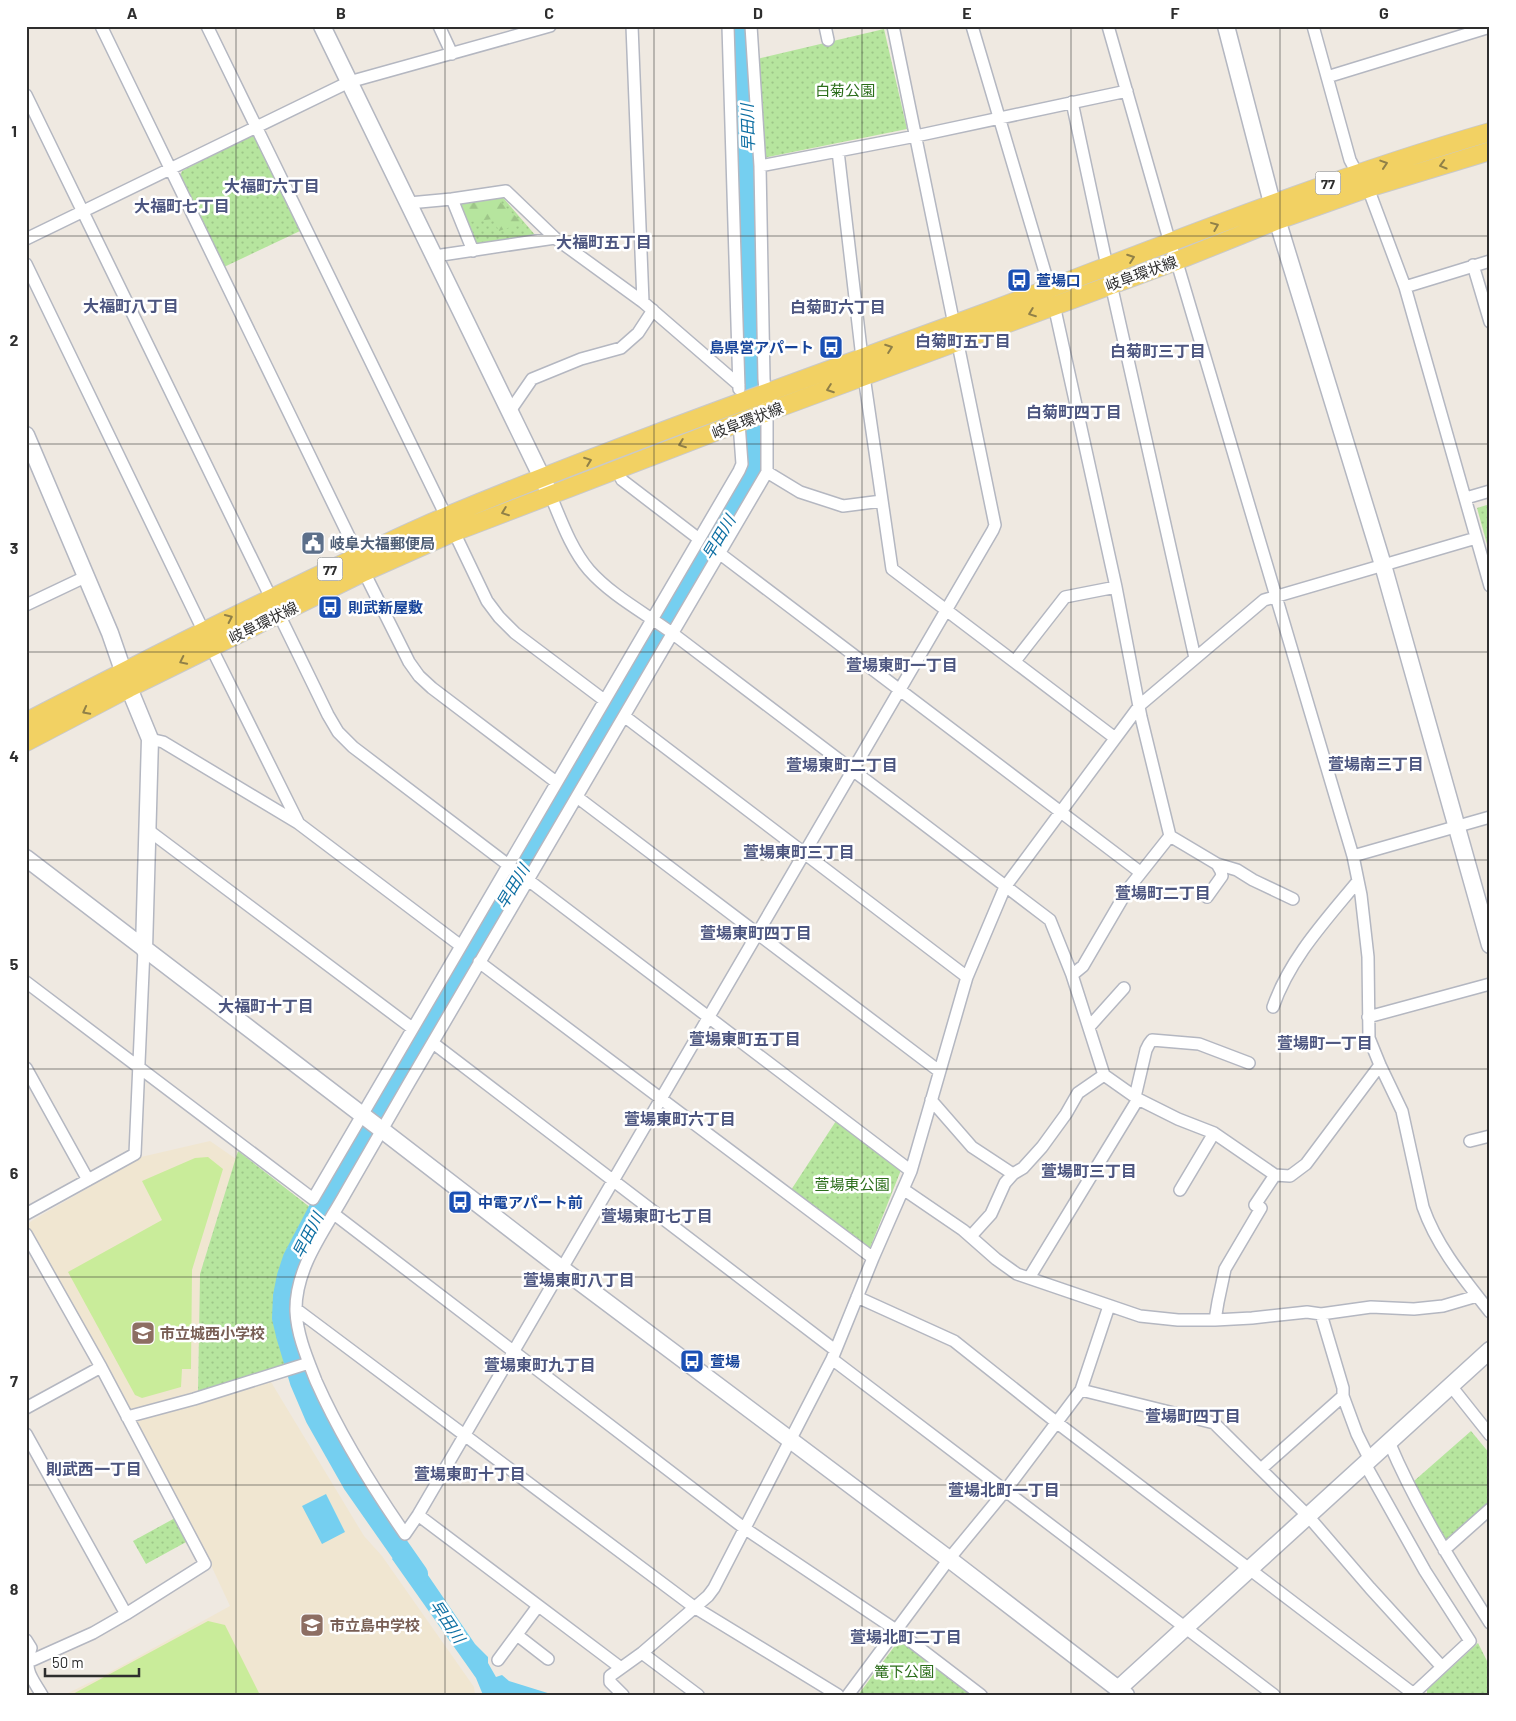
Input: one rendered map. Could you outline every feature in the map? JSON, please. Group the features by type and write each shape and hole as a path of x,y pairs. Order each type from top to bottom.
{"main road":[{"name":"岐阜環状線","path":"26,722 211,647 358,555 450,524 550,494 958,342 1052,297 1107,266 1170,244 1272,203 1357,173 1490,132"},
{"name":"岐阜環状線","path":"26,742 204,630 275,606 364,572 450,524 542,478 741,397 764,395 954,324 1052,297 1112,284 1176,261 1278,220 1368,188 1490,151"}],"street":[{"path":"100,26 358,555"},
{"path":"207,26 487,601 499,617 515,633 604,700"},
{"path":"322,26 510,411 574,548 589,570 616,593 671,632 1050,920 1072,975 1104,1076 1137,1098 1178,1119 1214,1134 1274,1175 1290,1176 1306,1164 1380,1066"},
{"path":"438,26 452,54"},
{"path":"632,26 643,302"},
{"path":"728,26 741,397"},
{"path":"28,985 313,1199 433,1043 527,878 577,797 671,632 767,472 764,413 760,166 751,26"},
{"path":"825,26 828,40"},
{"path":"742,422 742,464 739,471 654,620 604,700 510,865 412,1028 334,1214 307,1261 299,1285 296,1308 298,1332 307,1364 349,1446 379,1497 405,1534 418,1516 560,1268 805,854 852,770 993,530 994,525 958,342 893,26"},
{"path":"972,26 1052,297 1170,836 1216,864 1237,870 1253,880 1293,899"},
{"path":"1108,26 1170,244 1353,856 1368,957 1369,1038 1380,1066 1402,1111 1428,1222 1449,1260 1490,1312"},
{"path":"1226,26 1272,203 1383,565 1490,945"},
{"path":"1313,26 1350,160 1357,173"},
{"path":"26,239 349,82 546,27"},
{"path":"1327,77 1486,27"},
{"path":"760,166 916,136 1127,91"},
{"path":"26,96 328,716 338,732 353,747 912,1171"},
{"path":"1072,102 1107,266"},
{"path":"838,151 862,358"},
{"path":"1368,188 1405,287 1490,586"},
{"path":"409,203 452,199 506,190 555,238 643,302 741,397"},
{"path":"452,199 473,250"},
{"path":"435,256 555,238"},
{"path":"1405,287 1490,261"},
{"path":"26,264 204,630"},
{"path":"1474,265 1490,322"},
{"path":"1112,284 1195,658"},
{"path":"510,411 532,379 581,359 622,348 638,333 652,310"},
{"path":"864,376 892,569 1115,738"},
{"path":"26,435 110,633 126,680 150,739 144,949 135,1154 26,1214"},
{"path":"616,469 622,480 699,539"},
{"path":"767,472 800,492 843,506 882,500"},
{"path":"1466,498 1490,491"},
{"path":"623,1695 610,1682 610,1676 642,1654 708,1596 714,1588 834,1354 873,1258 912,1171 967,977 1005,887 1140,705 1264,600 1476,538"},
{"path":"719,553 1140,872"},
{"path":"364,572 409,662 419,676 432,688 556,782"},
{"path":"26,605 86,576"},
{"path":"1015,661 1065,596 1116,587"},
{"path":"211,647 298,823"},
{"path":"624,716 967,977"},
{"path":"150,739 163,742 298,823 461,946"},
{"path":"577,797 939,1071"},
{"path":"1353,856 1490,817"},
{"path":"148,830 412,1028"},
{"path":"1072,975 1084,966 1128,889 1170,836"},
{"path":"26,858 560,1268 949,1559 1119,1693 1185,1628 1490,1350"},
{"path":"1207,897 1222,876 1216,864"},
{"path":"1273,1007 1280,986 1292,966 1310,940 1358,881"},
{"path":"479,962 873,1258"},
{"path":"1368,1017 1490,984"},
{"path":"1089,1027 1124,988"},
{"path":"1029,1278 1137,1098 1146,1050 1152,1040 1199,1044 1249,1063"},
{"path":"433,1043 612,1180 1005,1491 1274,1695"},
{"path":"26,1068 88,1180"},
{"path":"971,1236 991,1214 1005,1184 1042,1147 1078,1094 1104,1076"},
{"path":"931,1100 972,1147 1013,1174"},
{"path":"1180,1190 1214,1134"},
{"path":"1470,1141 1490,1136"},
{"path":"1216,1320 1218,1302 1226,1269 1261,1208 1256,1205 1274,1175"},
{"path":"903,1189 971,1236 996,1259 1017,1274 1140,1316 1178,1320 1216,1320 1307,1312 1321,1314 1371,1307 1414,1309 1443,1306 1477,1296"},
{"path":"334,1214 744,1528 896,1630 981,1695"},
{"path":"26,1234 101,1367 205,1564 93,1633 26,1663"},
{"path":"857,1297 954,1341 1056,1422 1413,1694 1470,1641 1425,1571 1368,1462 1343,1396 1343,1388 1321,1314"},
{"path":"848,1695 949,1559 1005,1491 1081,1390 1109,1306"},
{"path":"296,1308 694,1608 838,1695"},
{"path":"127,1417 194,1399 307,1364"},
{"path":"26,1408 101,1367"},
{"path":"1451,1386 1490,1435"},
{"path":"1081,1390 1214,1423 1308,1516 1442,1667"},
{"path":"1261,1470 1343,1396"},
{"path":"26,1434 126,1614"},
{"path":"1389,1442 1402,1472 1444,1550 1490,1623"},
{"path":"1444,1550 1488,1515"},
{"path":"418,1516 620,1668"},
{"path":"498,1660 538,1606"},
{"path":"517,1635 548,1659"},
{"path":"26,1640 31,1648 26,1663 29,1673 42,1695"},
{"path":"642,1654 698,1695"}],"shaded area":[{"name":"市立城西小学校","path":"210,1141 236,1159 200,1274 198,1392 136,1410 128,1408 26,1225 141,1157"},
{"path":"271,1382 364,1536 382,1556 474,1687 475,1695 64,1695 101,1677 230,1606 210,1563 136,1423 139,1418"}],"green space":[{"name":"白菊公園","path":"884,29 907,129 763,158 757,59"},
{"path":"251,136 257,138 300,231 224,267 180,176 182,171"},
{"path":"499,193 536,236 472,250 449,199"},
{"path":"451,200 498,200 523,223 499,231 493,219 459,223"},
{"path":"1490,504 1490,555 1477,508"},
{"name":"萱場東公園","path":"836,1121 901,1170 870,1248 791,1190"},
{"path":"238,1151 311,1208 287,1249 280,1267 275,1319 286,1365 198,1392 200,1274"},
{"path":"208,1157 223,1169 192,1270 191,1369 182,1369 181,1387 142,1398 135,1395 68,1272 162,1220 142,1181 195,1158"},
{"path":"1471,1431 1490,1454 1490,1507 1447,1544 1414,1481"},
{"path":"175,1518 188,1541 146,1564 133,1541"},
{"path":"208,1621 225,1625 260,1695 71,1695"},
{"name":"篭下公園","path":"901,1641 972,1695 858,1695 897,1643"},
{"path":"1478,1643 1490,1667 1490,1695 1427,1694 1427,1690"}],"water":[{"path":"326,1494 345,1532 322,1544 302,1506"},
{"path":"406,1543 475,1644 488,1657 488,1663 496,1677 502,1675 509,1681 554,1695 483,1695 476,1678 392,1559"}],"waterway":[{"name":"早田川","path":"417,1574 354,1484 316,1417 301,1382 283,1318 284,1296 288,1276 294,1258 324,1201 390,1094 758,470 744,26"}],"place":[{"name":"萱場口","path":"1019,280"},
{"name":"島県営アパート","path":"831,347"},
{"name":"岐阜大福郵便局","path":"313,543"},
{"name":"則武新屋敷","path":"330,607"},
{"name":"中電アパート前","path":"460,1202"},
{"name":"市立城西小学校","path":"143,1333"},
{"name":"萱場","path":"692,1361"},
{"name":"市立島中学校","path":"312,1625"}],"district":[{"name":"大福町六丁目","path":"272,185"},
{"name":"大福町七丁目","path":"182,205"},
{"name":"大福町五丁目","path":"604,241"},
{"name":"大福町八丁目","path":"131,305"},
{"name":"白菊町六丁目","path":"838,306"},
{"name":"白菊町五丁目","path":"963,340"},
{"name":"白菊町三丁目","path":"1158,350"},
{"name":"白菊町四丁目","path":"1074,411"},
{"name":"萱場東町一丁目","path":"902,664"},
{"name":"萱場南三丁目","path":"1376,763"},
{"name":"萱場東町二丁目","path":"842,764"},
{"name":"萱場東町三丁目","path":"799,851"},
{"name":"萱場町二丁目","path":"1163,892"},
{"name":"萱場東町四丁目","path":"756,932"},
{"name":"大福町十丁目","path":"266,1005"},
{"name":"萱場東町五丁目","path":"745,1038"},
{"name":"萱場町一丁目","path":"1325,1042"},
{"name":"萱場東町六丁目","path":"680,1118"},
{"name":"萱場町三丁目","path":"1089,1170"},
{"name":"萱場東町七丁目","path":"657,1215"},
{"name":"萱場東町八丁目","path":"579,1279"},
{"name":"萱場東町九丁目","path":"540,1364"},
{"name":"萱場町四丁目","path":"1193,1415"},
{"name":"則武西一丁目","path":"94,1468"},
{"name":"萱場東町十丁目","path":"470,1473"},
{"name":"萱場北町一丁目","path":"1004,1489"},
{"name":"萱場北町二丁目","path":"906,1636"}]}
